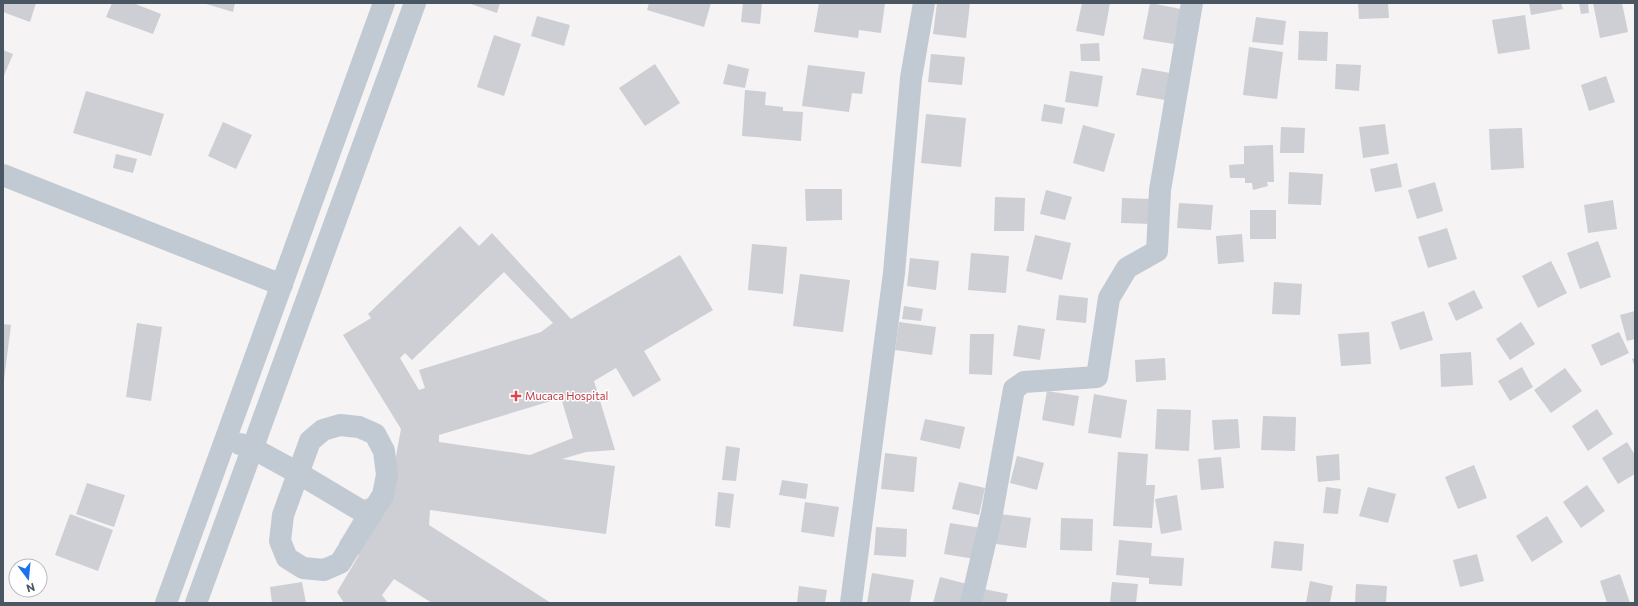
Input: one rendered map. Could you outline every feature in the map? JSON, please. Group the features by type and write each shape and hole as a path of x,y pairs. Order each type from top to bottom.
{"street":[{"path":"166,603 384,3"},
{"path":"196,603 415,3"},
{"path":"851,603 894,273 911,78 924,3"},
{"path":"971,603 992,513 1014,389 1024,382 1097,377 1109,298 1127,268 1157,252 1160,190 1192,3"},
{"path":"3,175 282,285"},
{"path":"340,425 359,427 375,434 384,451 387,475 383,495 340,563 324,570 303,568 287,558 280,541 283,515 298,473 310,441 323,430 340,425"},
{"path":"226,439 252,448 298,473 370,516"}],"building":[{"path":"3,3 36,3 30,22 3,12"},
{"path":"112,3 133,3 161,14 153,34 106,17"},
{"path":"203,3 235,3 233,12"},
{"path":"468,3 500,3 497,13"},
{"path":"649,3 711,3 704,27 647,10"},
{"path":"743,3 762,3 760,24 741,22"},
{"path":"819,3 885,3 881,33 859,30 858,38 814,32"},
{"path":"937,3 970,3 966,38 933,34"},
{"path":"1082,3 1110,3 1104,36 1076,31"},
{"path":"1150,3 1181,9 1174,44 1143,39"},
{"path":"1358,3 1388,3 1389,18 1359,19"},
{"path":"1529,3 1561,3 1563,9 1531,15"},
{"path":"1579,3 1588,3 1589,13 1581,14"},
{"path":"1593,3 1622,3 1628,32 1600,38"},
{"path":"1525,15 1530,49 1498,54 1492,20"},
{"path":"537,16 570,25 564,46 531,36"},
{"path":"1256,17 1286,21 1283,45 1252,42"},
{"path":"1299,31 1328,32 1327,61 1298,60"},
{"path":"494,35 521,44 504,96 477,87"},
{"path":"1099,43 1100,61 1081,61 1080,44"},
{"path":"1249,47 1283,52 1277,99 1243,95"},
{"path":"3,50 13,54 3,78"},
{"path":"931,54 965,57 962,85 928,82"},
{"path":"655,64 680,103 645,126 619,88"},
{"path":"728,64 749,69 745,88 723,84"},
{"path":"1336,64 1361,65 1359,91 1335,89"},
{"path":"808,65 865,72 862,94 852,93 849,112 802,106"},
{"path":"1142,68 1170,73 1165,100 1136,95"},
{"path":"1070,71 1103,76 1098,107 1065,102"},
{"path":"1606,76 1615,102 1589,111 1581,85"},
{"path":"745,90 766,92 765,105 783,107 783,111 803,112 801,141 742,136"},
{"path":"86,91 164,114 151,156 73,133"},
{"path":"1044,104 1065,108 1062,124 1041,121"},
{"path":"926,114 966,118 961,167 921,163"},
{"path":"223,122 252,135 236,169 208,156"},
{"path":"1385,124 1389,154 1363,158 1359,127"},
{"path":"1083,125 1115,134 1104,172 1073,163"},
{"path":"1281,127 1305,128 1304,153 1280,153"},
{"path":"1522,128 1524,168 1491,170 1489,129"},
{"path":"1273,145 1274,182 1267,182 1268,186 1253,190 1252,183 1245,183 1245,178 1230,178 1229,165 1244,164 1244,146"},
{"path":"116,154 137,159 133,173 113,168"},
{"path":"1397,163 1402,187 1375,192 1370,169"},
{"path":"1289,172 1323,174 1321,205 1288,204"},
{"path":"1435,182 1443,211 1417,219 1408,190"},
{"path":"805,189 842,189 842,220 806,221"},
{"path":"1046,190 1072,197 1065,220 1040,214"},
{"path":"995,197 1025,198 1024,231 994,231"},
{"path":"1122,198 1152,199 1151,224 1121,223"},
{"path":"1613,200 1617,229 1588,233 1584,205"},
{"path":"1179,203 1213,205 1211,230 1177,228"},
{"path":"1250,210 1276,210 1276,239 1250,239"},
{"path":"460,226 479,246 492,233 571,319 680,255 713,310 644,351 661,380 633,397 616,368 594,381 615,450 586,452 562,459 615,466 606,534 430,510 429,525 551,603 432,603 394,579 382,595 388,603 344,603 337,592 359,555 339,543 366,498 386,510 401,429 343,335 371,318 368,314","holes":["504,272 553,323 541,332 419,370 425,388 419,390 400,358 405,353 412,360","561,398 573,438 530,455 439,442 439,435"]},
{"path":"1447,228 1457,259 1428,268 1418,237"},
{"path":"1242,234 1244,262 1218,264 1216,236"},
{"path":"1035,235 1071,243 1062,280 1026,271"},
{"path":"1598,241 1611,277 1580,289 1567,253"},
{"path":"752,244 787,247 783,294 748,290"},
{"path":"971,253 1009,256 1006,293 968,290"},
{"path":"910,258 939,261 936,290 907,286"},
{"path":"1551,261 1567,293 1538,308 1522,276"},
{"path":"800,274 850,280 843,332 793,326"},
{"path":"1274,282 1302,284 1300,315 1272,314"},
{"path":"1474,290 1483,308 1456,321 1448,303"},
{"path":"1059,295 1088,298 1086,323 1056,320"},
{"path":"904,306 923,309 921,321 902,319"},
{"path":"1424,311 1433,340 1400,350 1391,322"},
{"path":"1635,311 1635,339 1627,341 1620,315"},
{"path":"899,322 936,327 932,355 895,350"},
{"path":"1521,322 1535,344 1510,360 1496,339"},
{"path":"137,323 162,327 151,401 126,397"},
{"path":"3,324 11,325 4,380 3,380"},
{"path":"1018,325 1045,329 1040,360 1013,356"},
{"path":"1369,332 1371,364 1341,366 1338,334"},
{"path":"1619,332 1629,353 1601,366 1591,345"},
{"path":"970,334 994,334 992,375 969,374"},
{"path":"1471,352 1473,385 1441,387 1440,354"},
{"path":"1165,358 1166,380 1136,382 1135,360"},
{"path":"1635,358 1635,368 1632,359"},
{"path":"1522,367 1533,387 1510,401 1498,381"},
{"path":"1565,368 1582,391 1551,413 1534,390"},
{"path":"1047,391 1079,396 1074,426 1042,420"},
{"path":"1094,394 1127,400 1121,438 1088,433"},
{"path":"1157,409 1191,410 1189,451 1155,449"},
{"path":"1597,409 1613,434 1588,451 1572,426"},
{"path":"1263,416 1296,417 1295,451 1261,450"},
{"path":"925,419 965,427 960,449 920,440"},
{"path":"1238,419 1240,448 1214,450 1212,420"},
{"path":"1627,442 1635,455 1635,474 1618,484 1602,458"},
{"path":"726,446 740,448 736,481 722,480"},
{"path":"1118,452 1148,454 1146,485 1155,485 1152,528 1113,526"},
{"path":"885,453 917,457 914,492 881,489"},
{"path":"1339,454 1340,480 1318,482 1316,456"},
{"path":"1017,456 1044,463 1037,490 1010,483"},
{"path":"1221,457 1224,488 1201,490 1198,459"},
{"path":"1474,465 1487,498 1458,509 1445,477"},
{"path":"782,480 808,484 806,499 779,495"},
{"path":"959,482 985,488 979,515 952,509"},
{"path":"87,483 125,495 114,527 76,514"},
{"path":"1587,485 1605,511 1581,528 1563,502"},
{"path":"1326,487 1341,489 1338,514 1323,513"},
{"path":"1368,487 1396,494 1388,523 1359,516"},
{"path":"718,492 734,494 730,528 715,526"},
{"path":"1177,495 1182,530 1161,534 1155,499"},
{"path":"805,502 839,507 834,537 801,532"},
{"path":"70,514 113,530 98,571 55,555"},
{"path":"1000,514 1031,518 1026,548 996,544"},
{"path":"1547,516 1563,542 1532,562 1516,536"},
{"path":"1061,518 1093,519 1092,551 1060,550"},
{"path":"950,523 981,528 975,559 944,554"},
{"path":"876,527 907,529 906,557 874,555"},
{"path":"1119,540 1152,543 1151,556 1184,558 1182,586 1149,584 1149,578 1116,575"},
{"path":"1274,541 1304,544 1302,571 1271,568"},
{"path":"1477,554 1484,581 1460,587 1453,560"},
{"path":"872,573 914,580 910,603 867,603"},
{"path":"1620,574 1630,603 1607,603 1600,581"},
{"path":"940,577 967,584 962,603 933,603"},
{"path":"1310,581 1333,586 1330,603 1306,603"},
{"path":"302,582 306,603 272,603 270,587"},
{"path":"1112,582 1138,584 1136,603 1110,603"},
{"path":"1356,584 1387,586 1386,603 1355,603"},
{"path":"799,586 827,590 825,603 797,603"},
{"path":"984,589 1008,594 1006,603 981,603"}],"place":[{"name":"Mucaca Hospital","path":"516,396"}]}
